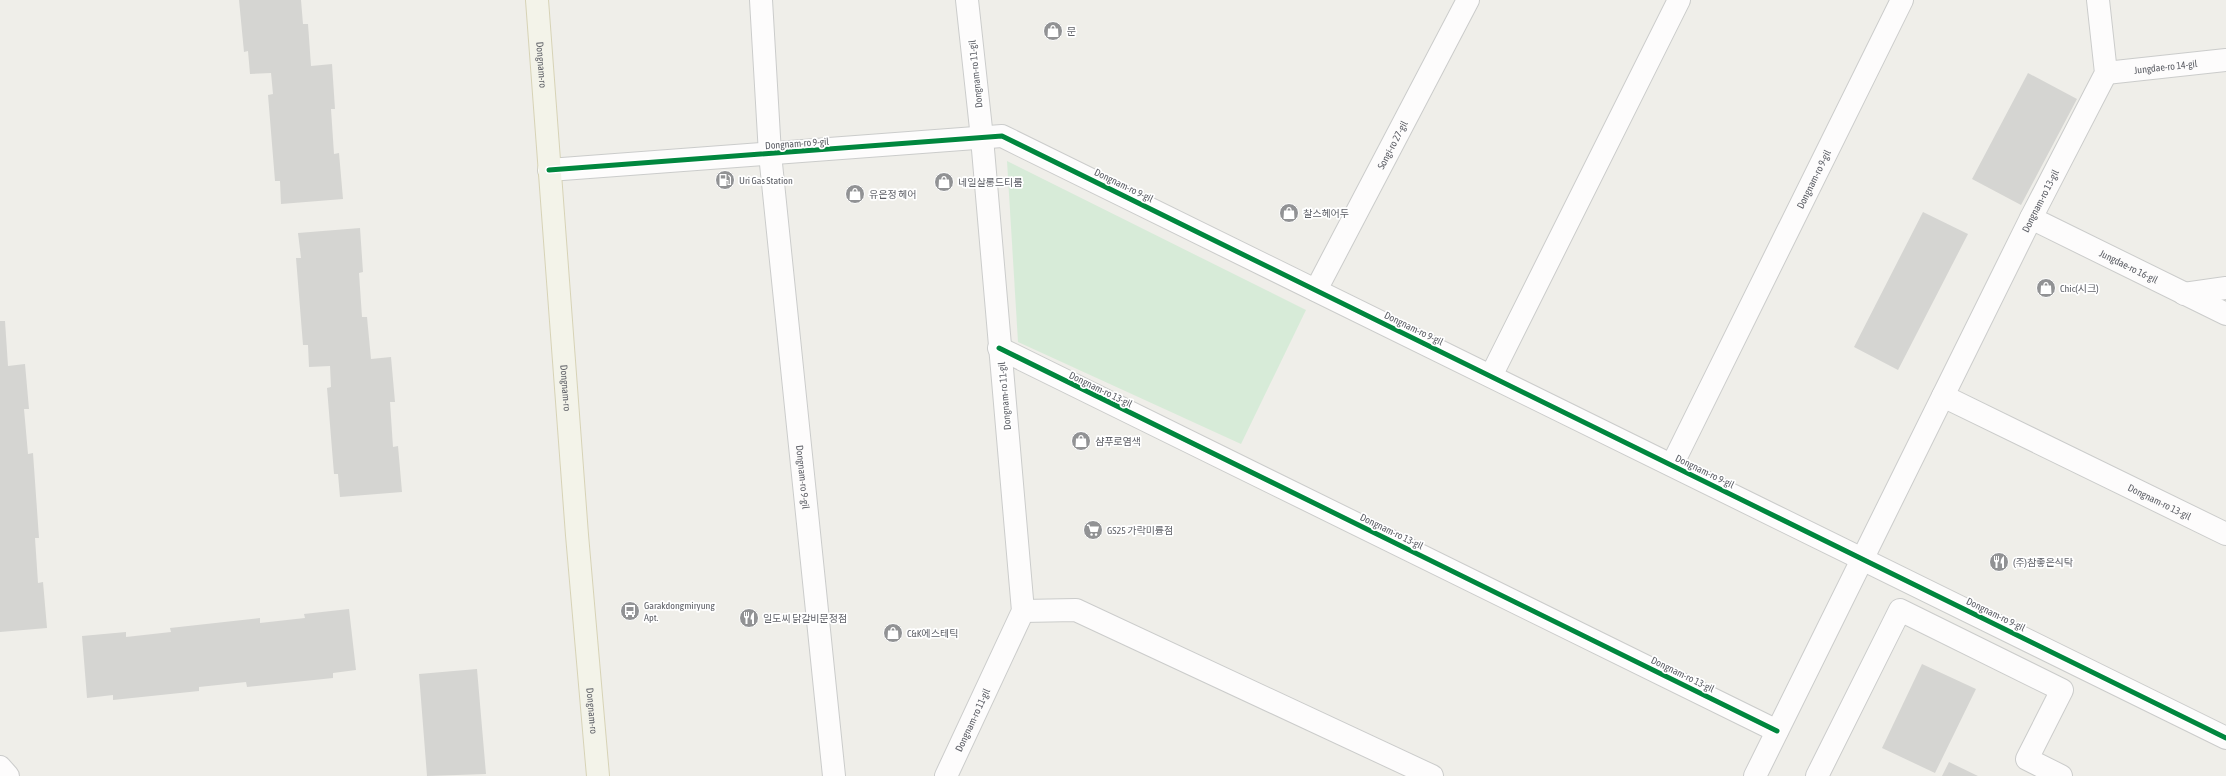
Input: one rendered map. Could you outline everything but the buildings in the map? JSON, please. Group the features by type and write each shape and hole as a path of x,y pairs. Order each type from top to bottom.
{"main road":[{"name":"Dongnam-ro","path":"537,0 577,535 598,776"}],"street":[{"path":"761,0 770,154"},
{"name":"Dongnam-ro 11-gil","path":"946,776 1023,611 982,138 967,0"},
{"name":"Songi-ro 27-gil","path":"1316,290 1468,0"},
{"path":"1491,376 1679,0"},
{"name":"Dongnam-ro 9-gil","path":"1672,465 1902,0"},
{"path":"2098,0 2106,73"},
{"name":"Jungdae-ro 14-gil","path":"2106,73 2226,60"},
{"name":"Dongnam-ro 13-gil","path":"1755,776 2031,218 2106,73"},
{"name":"Dongnam-ro 9-gil","path":"549,170 1002,136 2226,738"},
{"name":"Dongnam-ro 9-gil","path":"770,154 834,776"},
{"name":"Jungdae-ro 16-gil","path":"2031,218 2226,314"},
{"path":"2184,294 2226,288"},
{"name":"Dongnam-ro 13-gil","path":"999,348 1777,731"},
{"name":"Dongnam-ro 13-gil","path":"1943,396 2226,534"},
{"path":"1023,611 1076,610 1432,776"},
{"path":"1817,776 1900,610 2062,690 2027,759 2061,776"},
{"path":"0,768 8,776"}],"green space":[{"path":"1007,161 1306,310 1241,444 1018,342"}],"cycle path":[{"path":"549,170 1002,136 2226,738"},
{"path":"999,348 1777,731"}],"place":[{"name":"문","path":"1053,31"},
{"name":"Uri Gas Station","path":"725,180"},
{"name":"네일살롱드티룸","path":"944,182"},
{"name":"유은정 헤어","path":"855,194"},
{"name":"찰스헤어두","path":"1289,213"},
{"name":"Chic(시크)","path":"2046,288"},
{"name":"샴푸로염색","path":"1081,441"},
{"name":"GS25 가락미륭점","path":"1093,530"},
{"name":"(주)참좋은식탁","path":"1999,562"},
{"name":"Garakdongmiryung Apt.","path":"630,611"},
{"name":"일도씨 닭갈비문정점","path":"749,618"},
{"name":"C&K에스테틱","path":"893,633"}]}
